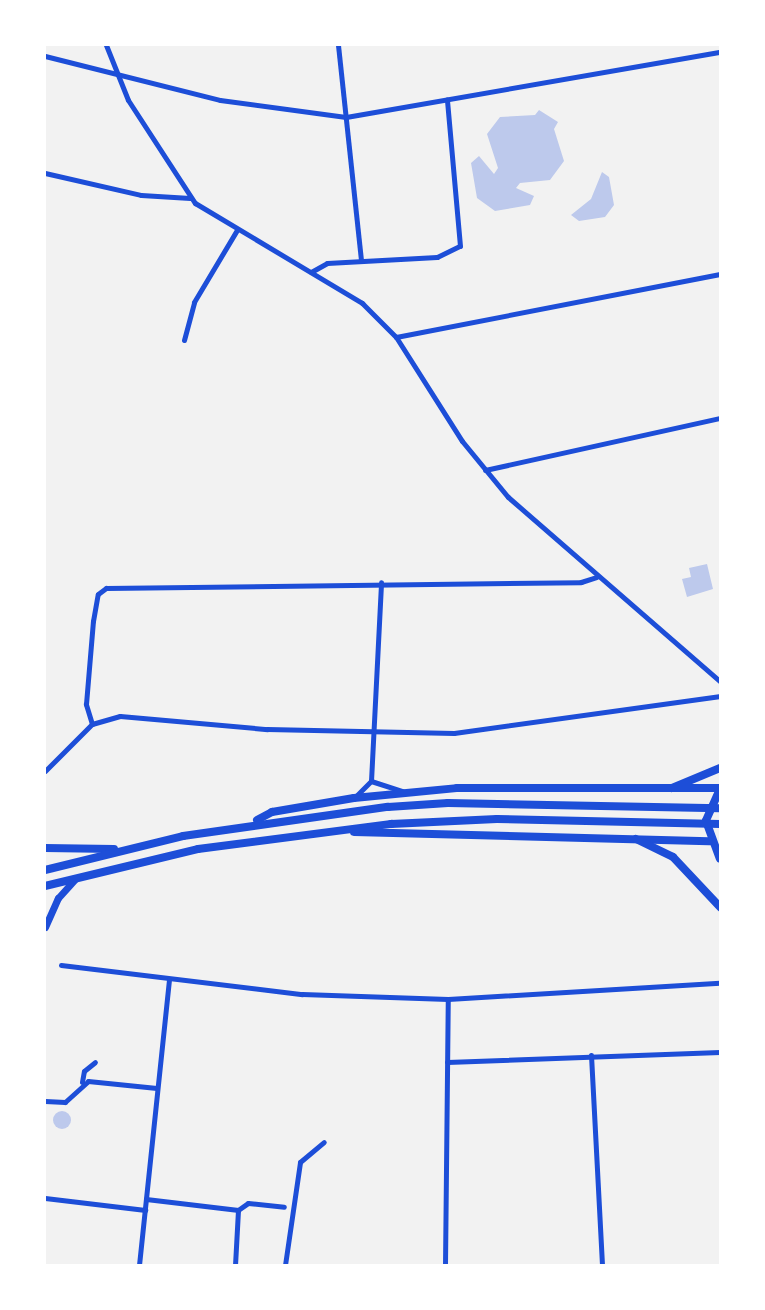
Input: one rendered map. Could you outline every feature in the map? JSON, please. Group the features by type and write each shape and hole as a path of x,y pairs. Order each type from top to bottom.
{"main road":[{"path":"668,790 720,768"},
{"path":"250,824 272,812 354,798 413,792 720,789"},
{"path":"720,789 713,798 708,837 720,859"},
{"path":"45,870 128,849 250,824 448,802 720,808"},
{"path":"45,886 198,849 324,831 486,820 720,824"},
{"path":"324,831 708,837"},
{"path":"632,837 673,857 720,907"},
{"path":"45,848 128,849"}],"street":[{"path":"106,45 119,78 190,198 237,230 362,303 396,337 485,470 531,520 720,681"},
{"path":"338,45 361,261"},
{"path":"45,56 119,78 240,104 346,117 720,52"},
{"path":"311,272 327,263 437,257 460,246 447,100"},
{"path":"45,173 168,199 190,198"},
{"path":"184,339 194,302 237,230"},
{"path":"396,337 720,274"},
{"path":"485,470 720,418"},
{"path":"92,724 86,704 93,621 103,589 381,582 581,582 596,577"},
{"path":"354,798 371,781 370,733 381,582"},
{"path":"45,771 92,724 135,717 370,733 454,733 720,696"},
{"path":"371,781 413,792"},
{"path":"45,927 58,898 75,878"},
{"path":"61,965 169,980 302,994 448,999 720,983"},
{"path":"139,1265 169,980"},
{"path":"445,1265 448,999"},
{"path":"447,1062 720,1052"},
{"path":"591,1055 602,1265"},
{"path":"45,1101 61,1102 82,1082 84,1071 95,1062"},
{"path":"82,1082 158,1088"},
{"path":"285,1265 300,1162 324,1142"},
{"path":"45,1198 145,1210"},
{"path":"146,1199 238,1210 248,1203 284,1207"},
{"path":"235,1265 238,1210"}],"building":[{"path":"539,110 558,122 554,129 564,161 550,180 520,183 516,188 534,196 530,205 495,211 477,198 471,163 479,156 494,174 498,168 487,134 500,117 535,115"},
{"path":"602,172 609,177 614,205 605,217 579,221 571,215 591,199"},
{"path":"707,564 713,589 687,597 682,579 691,577 689,568"},
{"path":"62,1111 68,1114 71,1120 68,1126 62,1129 56,1126 53,1120 56,1114"}]}
